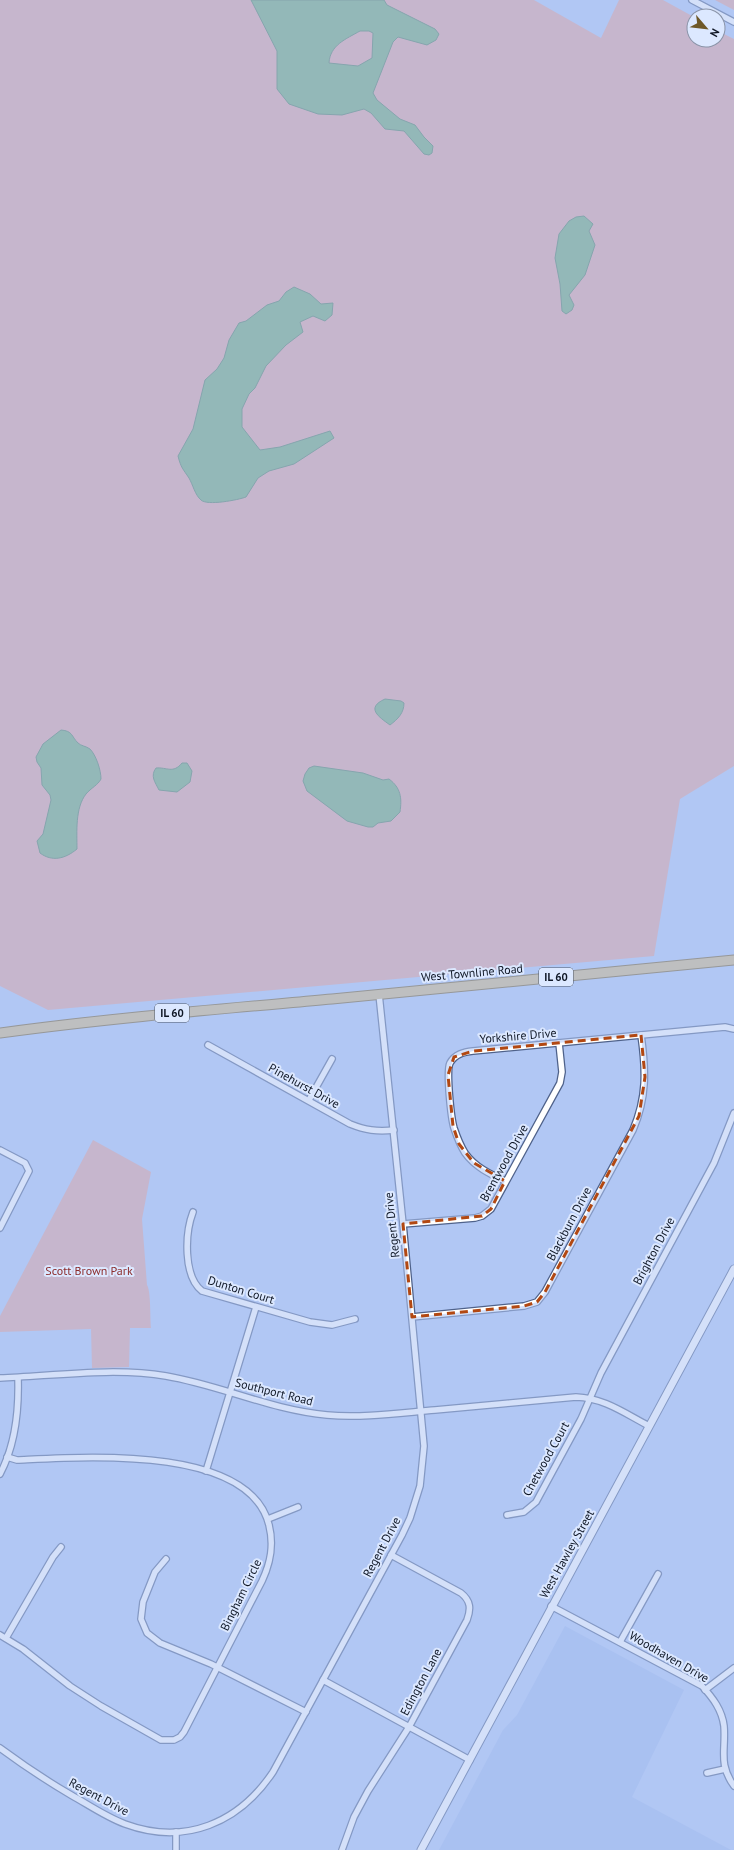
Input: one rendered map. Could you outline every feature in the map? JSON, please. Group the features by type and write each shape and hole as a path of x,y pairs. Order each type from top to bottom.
{"main road":[{"name":"West Townline Road","path":"379,994 734,960"},
{"name":"IL 60","path":"0,1033 116,1019 379,994"}],"street":[{"path":"692,0 734,22"},
{"name":"Regent Drive","path":"0,1748 47,1781 118,1821 149,1830 176,1832 199,1829 219,1822 243,1807 257,1794 273,1772 410,1518 420,1486 424,1460 421,1411 394,1130 379,994"},
{"name":"Yorkshire Drive","path":"505,1182 474,1163 459,1144 453,1126 449,1066 454,1057 463,1052 725,1027 734,1029"},
{"name":"Blackburn Drive","path":"412,1317 524,1306 537,1302 545,1292 633,1130 644,1091 645,1077 641,1035"},
{"name":"Brentwood Drive","path":"403,1224 482,1216 491,1210 560,1083 562,1072 559,1043"},
{"name":"Pinehurst Drive","path":"208,1045 350,1124 364,1130 378,1132 394,1130"},
{"path":"309,1100 332,1059"},
{"name":"Brighton Drive","path":"591,1398 600,1374 714,1163 734,1113"},
{"path":"0,1150 17,1158 27,1166 28,1174 0,1228"},
{"name":"Dunton Court","path":"193,1212 189,1223 187,1243 191,1277 194,1283 202,1291 310,1322 332,1325 355,1319"},
{"name":"West Hawley Street","path":"421,1850 519,1670 551,1606 734,1269"},
{"path":"206,1471 256,1307"},
{"name":"Southport Road","path":"0,1378 139,1373 189,1381 297,1411 326,1415 365,1416 576,1397 591,1398"},
{"path":"0,1474 15,1433 18,1415 18,1378"},
{"path":"591,1398 603,1402 649,1426"},
{"name":"Chetwood Court","path":"507,1514 524,1512 536,1502 591,1398"},
{"name":"Bingham Circle","path":"0,1635 100,1706 161,1740 167,1741 180,1737 184,1732 268,1569 272,1546 272,1534 268,1519 256,1499 246,1488 226,1477 167,1462 130,1458 93,1456 17,1460 7,1457"},
{"path":"268,1519 298,1507"},
{"path":"6,1638 53,1557 61,1547"},
{"name":"Edington Lane","path":"342,1850 354,1817 368,1791 410,1727 467,1620 470,1610 469,1601 461,1593 391,1555"},
{"path":"166,1559 154,1572 141,1611 143,1627 152,1638 160,1643 218,1667 306,1712"},
{"path":"620,1642 658,1574"},
{"name":"Woodhaven Drive","path":"551,1606 681,1674 705,1690 718,1707 722,1717 724,1726 722,1756 725,1769 734,1786"},
{"path":"705,1690 734,1668"},
{"path":"323,1680 470,1760"},
{"path":"707,1773 725,1769"},
{"path":"176,1832 176,1850"}],"highlighted area":[{"path":"641,1035 645,1077 639,1116 545,1292 537,1302 524,1306 412,1317 403,1224 482,1216 491,1209 505,1181 474,1163 459,1144 453,1126 448,1075 454,1057 473,1051"}],"shaded area":[{"path":"251,0 384,0 387,5 435,29 439,34 436,40 427,45 398,37 393,42 373,93 377,100 400,119 415,125 433,146 432,153 429,155 424,154 404,131 385,129 371,113 364,109 342,115 318,114 289,104 277,89 277,51","holes":["360,31 369,31 373,33 372,58 358,66 329,63 332,52 340,43"]},
{"path":"584,216 593,224 589,231 595,245 585,275 569,295 574,305 572,310 566,314 562,311 560,284 555,258 559,234 569,221 576,217"},
{"path":"294,287 310,294 321,304 333,303 332,315 325,321 313,316 300,322 303,332 286,345 266,366 255,388 249,394 242,409 242,427 260,450 280,447 330,431 334,438 294,464 269,471 258,478 246,497 223,502 204,502 197,495 189,478 181,466 178,456 193,429 205,380 217,369 224,358 229,340 239,323 246,321 267,305 279,301 286,292"},
{"path":"385,699 401,701 404,703 400,716 390,725 378,716 375,709 379,702"},
{"path":"61,730 68,731 78,743 90,749 98,763 101,779 82,800 77,820 77,849 63,857 49,858 40,853 37,841 43,834 51,800 50,795 42,785 41,768 36,757 43,744"},
{"path":"182,763 187,763 192,771 190,782 177,792 159,790 153,776 156,768 173,769"},
{"path":"314,766 363,773 383,780 389,779 396,786 400,794 400,812 391,821 378,823 373,827 347,821 307,791 303,781 309,768"},
{"path":"565,1626 684,1690 632,1797 731,1850 439,1850 503,1730 517,1715"}],"green space":[{"path":"0,0 534,0 601,38 619,0 663,0 686,13 686,48 726,48 726,35 734,39 734,766 680,799 654,956 48,1010 0,986"},
{"path":"715,0 734,0 734,10"},
{"name":"Scott Brown Park","path":"93,1140 151,1172 142,1219 147,1285 150,1299 151,1328 130,1328 129,1367 92,1368 91,1329 0,1332 0,1316"}]}
